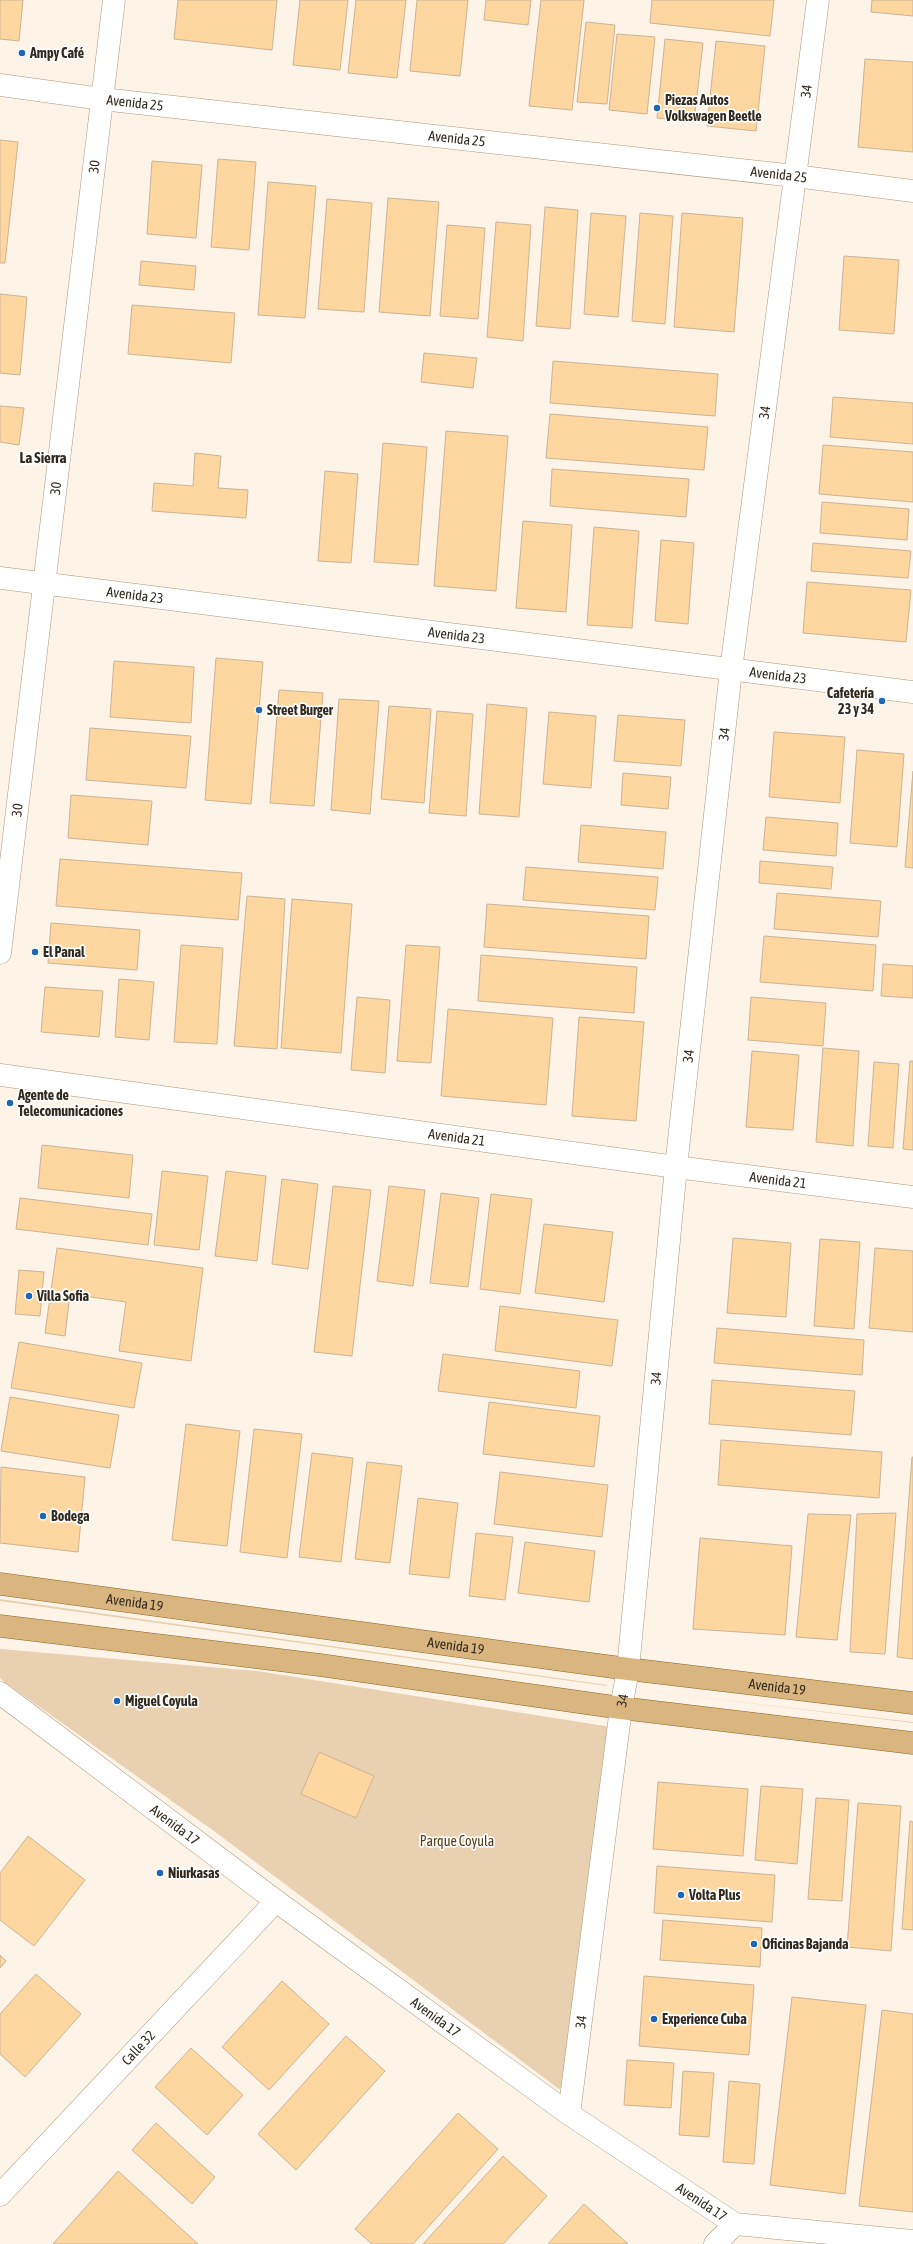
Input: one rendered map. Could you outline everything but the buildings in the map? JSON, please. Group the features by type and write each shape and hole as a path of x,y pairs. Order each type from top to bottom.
{"main road":[{"name":"Avenida 19","path":"0,1584 628,1669 913,1704"},
{"path":"0,1626 312,1664 621,1708 913,1743"}],"street":[{"name":"30","path":"0,953 114,0"},
{"name":"34","path":"569,2114 621,1708 628,1669 676,1167 731,670 818,0"},
{"name":"Avenida 25","path":"0,85 102,99 795,176 913,192"},
{"name":"Avenida 23","path":"0,578 913,692"},
{"name":"Avenida 21","path":"0,1075 676,1167 913,1197"},
{"name":"Avenida 17","path":"0,1693 276,1901 569,2114 735,2224 913,2241"},
{"name":"Calle 32","path":"0,2195 276,1901"},
{"path":"715,2244 735,2224"}],"green space":[{"path":"0,1599 607,1685 607,1686 0,1601"},
{"name":"Parque Coyula","path":"0,1649 257,1671 611,1727 565,2085 559,2089 214,1831 3,1681 0,1678"},
{"path":"630,1689 913,1722 913,1723"}],"place":[{"name":"Ampy Café","path":"22,53"},
{"name":"Piezas Autos Volkswagen Beetle","path":"657,108"},
{"name":"Cafetería 23 y 34","path":"882,701"},
{"name":"Street Burger","path":"259,710"},
{"name":"El Panal","path":"35,952"},
{"name":"Agente de Telecomunicaciones","path":"10,1103"},
{"name":"Villa Sofia","path":"29,1296"},
{"name":"Bodega","path":"43,1516"},
{"name":"Miguel Coyula","path":"117,1701"},
{"name":"Niurkasas","path":"160,1873"},
{"name":"Volta Plus","path":"681,1895"},
{"name":"Oficinas Bajanda","path":"754,1944"},
{"name":"Experience Cuba","path":"654,2019"}],"district":[{"name":"La Sierra","path":"43,457"}]}
